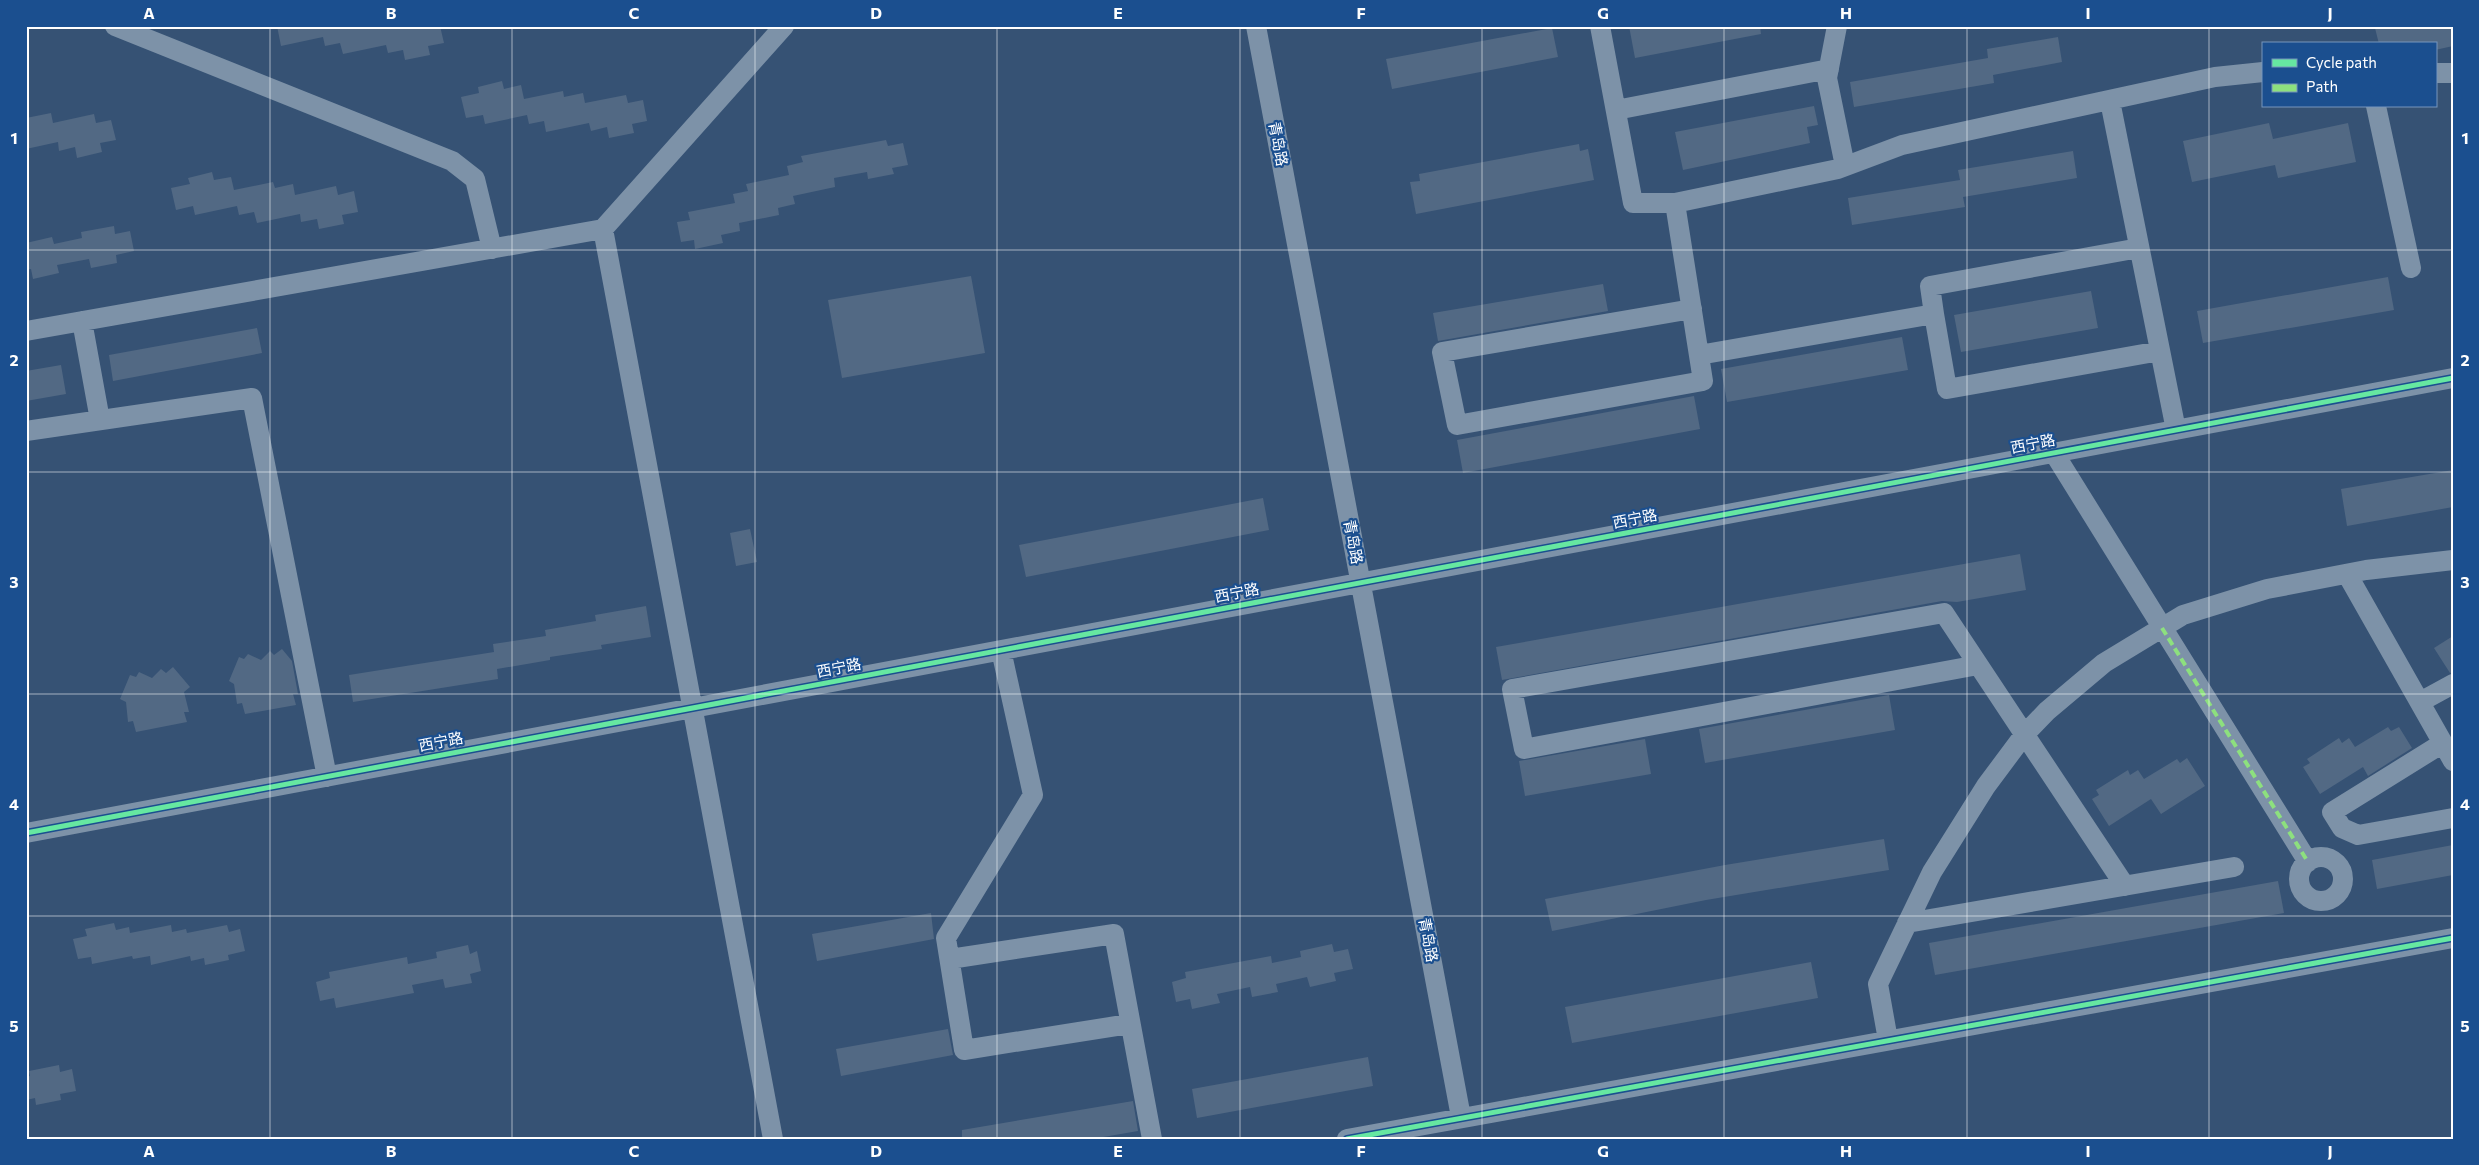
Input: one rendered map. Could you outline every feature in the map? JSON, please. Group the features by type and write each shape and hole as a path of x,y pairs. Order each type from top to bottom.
{"street":[{"path":"114,26 452,161 475,179 492,249"},
{"path":"26,331 603,229 784,26"},
{"name":"青岛路","path":"1256,26 1461,1117"},
{"path":"1600,26 1633,203 1675,203 1845,166 1902,145 2215,77 2262,72"},
{"path":"1837,26 1827,78 1845,166"},
{"path":"1616,110 1829,69"},
{"path":"2436,73 2453,73"},
{"path":"2110,101 2176,430"},
{"path":"2376,108 2411,268"},
{"path":"1675,203 1692,309 1703,381 1457,425 1442,352 1692,309"},
{"path":"603,229 773,1139"},
{"path":"2139,248 1930,286 1947,388 2160,351"},
{"path":"1699,356 1934,314"},
{"path":"82,321 100,420"},
{"name":"西宁路","path":"26,833 2453,378"},
{"path":"26,431 252,398 327,777"},
{"path":"2054,453 2308,862"},
{"path":"1888,1040 1878,984 1907,923 1932,872 1986,786 2024,735 2047,711 2104,664 2183,615 2267,589 2347,574 2453,560"},
{"path":"2347,574 2448,752 2332,812 2342,828 2358,835 2453,818"},
{"path":"1978,665 1524,749 1512,689 1944,613 2125,886"},
{"path":"1001,650 1033,795 946,938 964,1050 1129,1024"},
{"path":"2420,702 2453,684"},
{"path":"1907,923 2234,867"},
{"path":"950,959 1114,934 1129,1024 1152,1139"},
{"path":"1347,1139 2453,938"}],"building":[{"path":"277,26 440,26 444,43 428,46 430,55 405,60 403,50 388,53 386,45 343,54 340,43 325,46 323,37 281,46"},
{"path":"1629,26 1760,26 1761,34 1635,58"},
{"path":"2384,26 2453,26 2453,46 2436,50 2436,42 2378,42 2375,28"},
{"path":"1552,28 1558,57 1392,89 1386,59"},
{"path":"2058,37 2062,62 1993,75 1994,83 1854,107 1850,82 1988,58 1987,49"},
{"path":"502,81 504,89 521,85 524,99 563,91 564,97 583,93 585,103 626,95 628,103 643,100 647,121 632,124 634,133 609,138 607,127 591,131 589,123 546,132 544,121 529,124 527,115 485,124 483,115 466,118 461,97 479,93 478,87"},
{"path":"1814,106 1818,125 1807,127 1810,143 1683,170 1675,132"},
{"path":"51,113 53,123 94,114 96,123 111,120 116,140 100,143 102,152 77,158 75,147 59,151 58,142 26,149 26,118"},
{"path":"2269,123 2273,139 2348,123 2356,162 2278,178 2275,165 2192,182 2183,141"},
{"path":"886,140 888,146 903,143 908,165 892,168 894,174 868,179 867,172 834,178 835,187 793,196 795,204 778,208 779,215 739,223 740,231 721,235 723,243 695,249 694,240 681,242 677,222 690,220 688,212 735,203 733,194 748,191 746,184 789,175 787,166 803,162 801,156"},
{"path":"1579,144 1580,151 1588,149 1594,180 1416,214 1410,182 1420,181 1419,174"},
{"path":"2073,151 2077,178 1963,197 1965,207 1852,225 1848,198 1960,180 1958,170"},
{"path":"212,172 214,180 231,177 234,190 273,182 275,188 293,184 295,195 336,186 338,195 354,191 358,212 342,215 344,224 319,229 317,219 301,222 300,214 257,223 254,212 239,215 237,206 195,215 193,206 176,210 171,188 190,184 188,178"},
{"path":"114,226 115,234 130,231 134,251 116,255 117,263 91,268 89,259 57,265 59,273 33,279 31,269 26,270 26,243 52,237 54,244 82,238 81,232"},
{"path":"971,276 985,353 842,378 828,300"},
{"path":"2388,277 2394,310 2203,343 2197,311"},
{"path":"1603,284 1608,311 1438,341 1433,313"},
{"path":"2091,291 2098,328 1961,352 1954,315"},
{"path":"257,328 262,353 113,381 109,355"},
{"path":"1902,337 1908,370 1727,402 1721,369"},
{"path":"61,365 66,394 26,401 26,371"},
{"path":"1694,396 1700,429 1463,473 1457,440"},
{"path":"2453,470 2453,507 2347,526 2341,489"},
{"path":"1263,498 1269,530 1026,577 1019,545"},
{"path":"750,529 757,562 736,566 730,533"},
{"path":"2020,554 2026,590 1957,602 1942,601 1502,680 1496,647"},
{"path":"646,606 651,637 601,645 602,649 550,657 550,660 497,669 498,679 353,702 349,675 494,652 493,644 546,636 545,630 596,621 595,615"},
{"path":"2453,636 2453,672 2450,673 2434,648"},
{"path":"282,649 292,661 298,694 293,694 296,705 245,714 242,703 237,704 234,684 229,681 239,657 244,659 248,654 261,660 270,651 274,655"},
{"path":"173,667 190,687 184,692 189,712 184,712 187,722 136,732 133,721 128,722 126,702 120,699 130,675 136,677 139,672 152,678 161,669 166,673"},
{"path":"1889,695 1895,730 1705,763 1699,729"},
{"path":"2388,727 2391,731 2399,727 2412,748 2368,776 2363,767 2320,794 2303,767 2310,763 2307,759 2339,738 2342,743 2349,738 2355,747"},
{"path":"1645,739 1651,774 1525,796 1519,761"},
{"path":"2187,758 2205,786 2161,814 2151,799 2109,826 2092,799 2099,795 2096,790 2128,770 2130,775 2138,770 2144,779 2177,759 2180,763"},
{"path":"1884,839 1889,870 1706,900 1552,931 1545,899 1725,865"},
{"path":"2453,845 2453,875 2377,889 2372,860"},
{"path":"2278,881 2284,913 1935,975 1929,943"},
{"path":"931,913 934,939 817,961 812,934"},
{"path":"114,923 116,930 129,927 130,933 171,925 172,932 186,929 187,933 227,925 229,932 240,929 245,951 228,955 229,960 205,965 204,958 191,961 190,956 151,965 150,956 133,959 132,956 92,964 91,957 78,959 73,939 87,936 85,929"},
{"path":"1332,944 1334,952 1348,949 1353,969 1334,973 1336,981 1310,987 1307,977 1276,984 1278,992 1252,997 1250,987 1217,994 1220,1003 1192,1009 1190,999 1176,1002 1172,982 1186,978 1185,972 1271,956 1272,963 1301,957 1300,951"},
{"path":"468,945 470,954 477,951 481,971 470,974 472,983 445,988 443,979 412,985 414,993 336,1008 334,998 320,1001 316,982 330,978 329,972 407,957 408,964 437,958 436,952"},
{"path":"1811,962 1818,998 1572,1043 1565,1007"},
{"path":"948,1029 953,1055 841,1076 836,1049"},
{"path":"1368,1057 1373,1086 1197,1118 1192,1089"},
{"path":"59,1065 60,1072 72,1069 76,1091 60,1094 61,1100 36,1105 35,1098 26,1100 26,1077 30,1076 29,1071"},
{"path":"1133,1101 1138,1131 1092,1139 962,1139 962,1130"}],"marked path":[{"path":"2162,628 2308,862"}],"cycle path":[{"path":"26,833 2453,378"},
{"path":"1347,1139 2453,938"}]}
